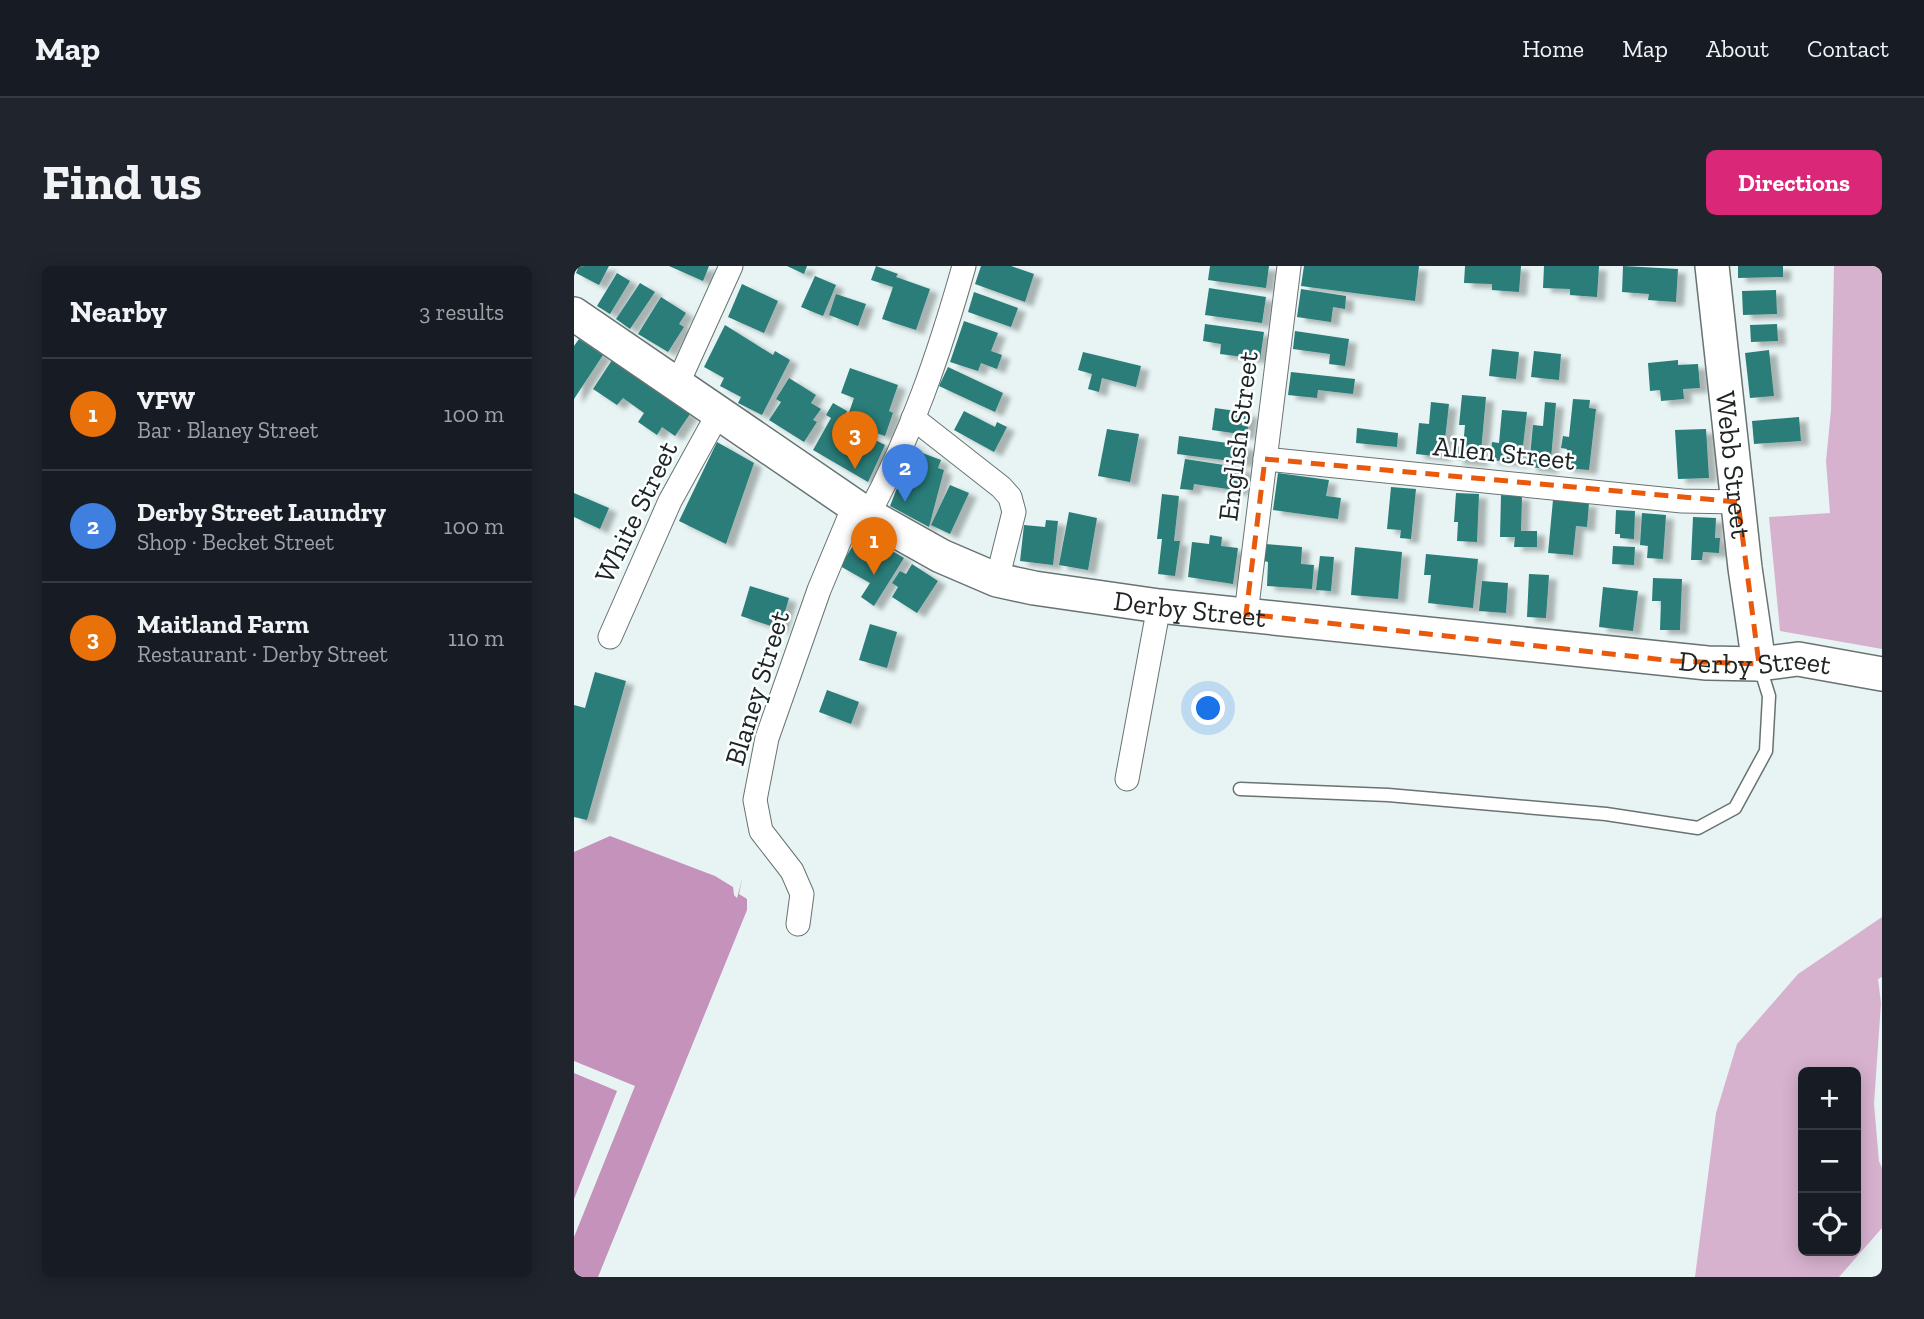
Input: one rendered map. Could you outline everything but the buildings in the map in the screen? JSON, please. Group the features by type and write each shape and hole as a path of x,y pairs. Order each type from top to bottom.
{"main road":[{"name":"Webb Street","path":"1712,266 1759,664"},
{"name":"Derby Street","path":"574,314 861,510 950,561 998,580 1159,606 1335,626 1674,661 1759,664 1798,659 1882,674"}],"street":[{"path":"677,385 731,266"},
{"name":"Blaney Street","path":"798,924 802,894 792,871 761,831 755,800 767,738 819,590 861,510 884,485 913,418 964,266"},
{"name":"English Street","path":"1246,614 1289,266"},
{"name":"White Street","path":"610,637 670,501 718,414"},
{"path":"913,418 1010,497 1014,512 998,580"},
{"name":"Allen Street","path":"1265,459 1682,501 1738,502"},
{"path":"1127,779 1159,606"}],"lane":[{"path":"1240,789 1388,795 1606,814 1698,828 1735,808 1766,751 1769,696 1759,664"}],"highlighted area":[{"path":"1265,459 1738,502 1759,664 1674,661 1246,614"}],"shaded area":[{"path":"1834,266 1882,266 1882,649 1780,631 1769,517 1830,513 1826,461 1831,410"},
{"path":"591,828 742,880 739,894 747,899 747,910 598,1277 574,1277 574,835"},
{"path":"1882,917 1882,977 1878,979 1881,1003 1874,1104 1879,1161 1882,1168 1882,1228 1861,1252 1861,1067 1798,1067 1798,1256 1857,1256 1839,1277 1695,1277 1716,1113 1737,1044 1798,974"}],"pier":[{"path":"591,825 611,825 744,877 746,881 742,880 737,898 733,887 715,876 610,836 574,852 574,831"},
{"path":"574,1061 635,1086 574,1237 574,1199 617,1091 574,1073"}],"place":[{"name":"Maitland Farm","path":"855,469"},
{"name":"Derby Street Laundry","path":"905,502"},
{"name":"VFW","path":"874,575"}]}
